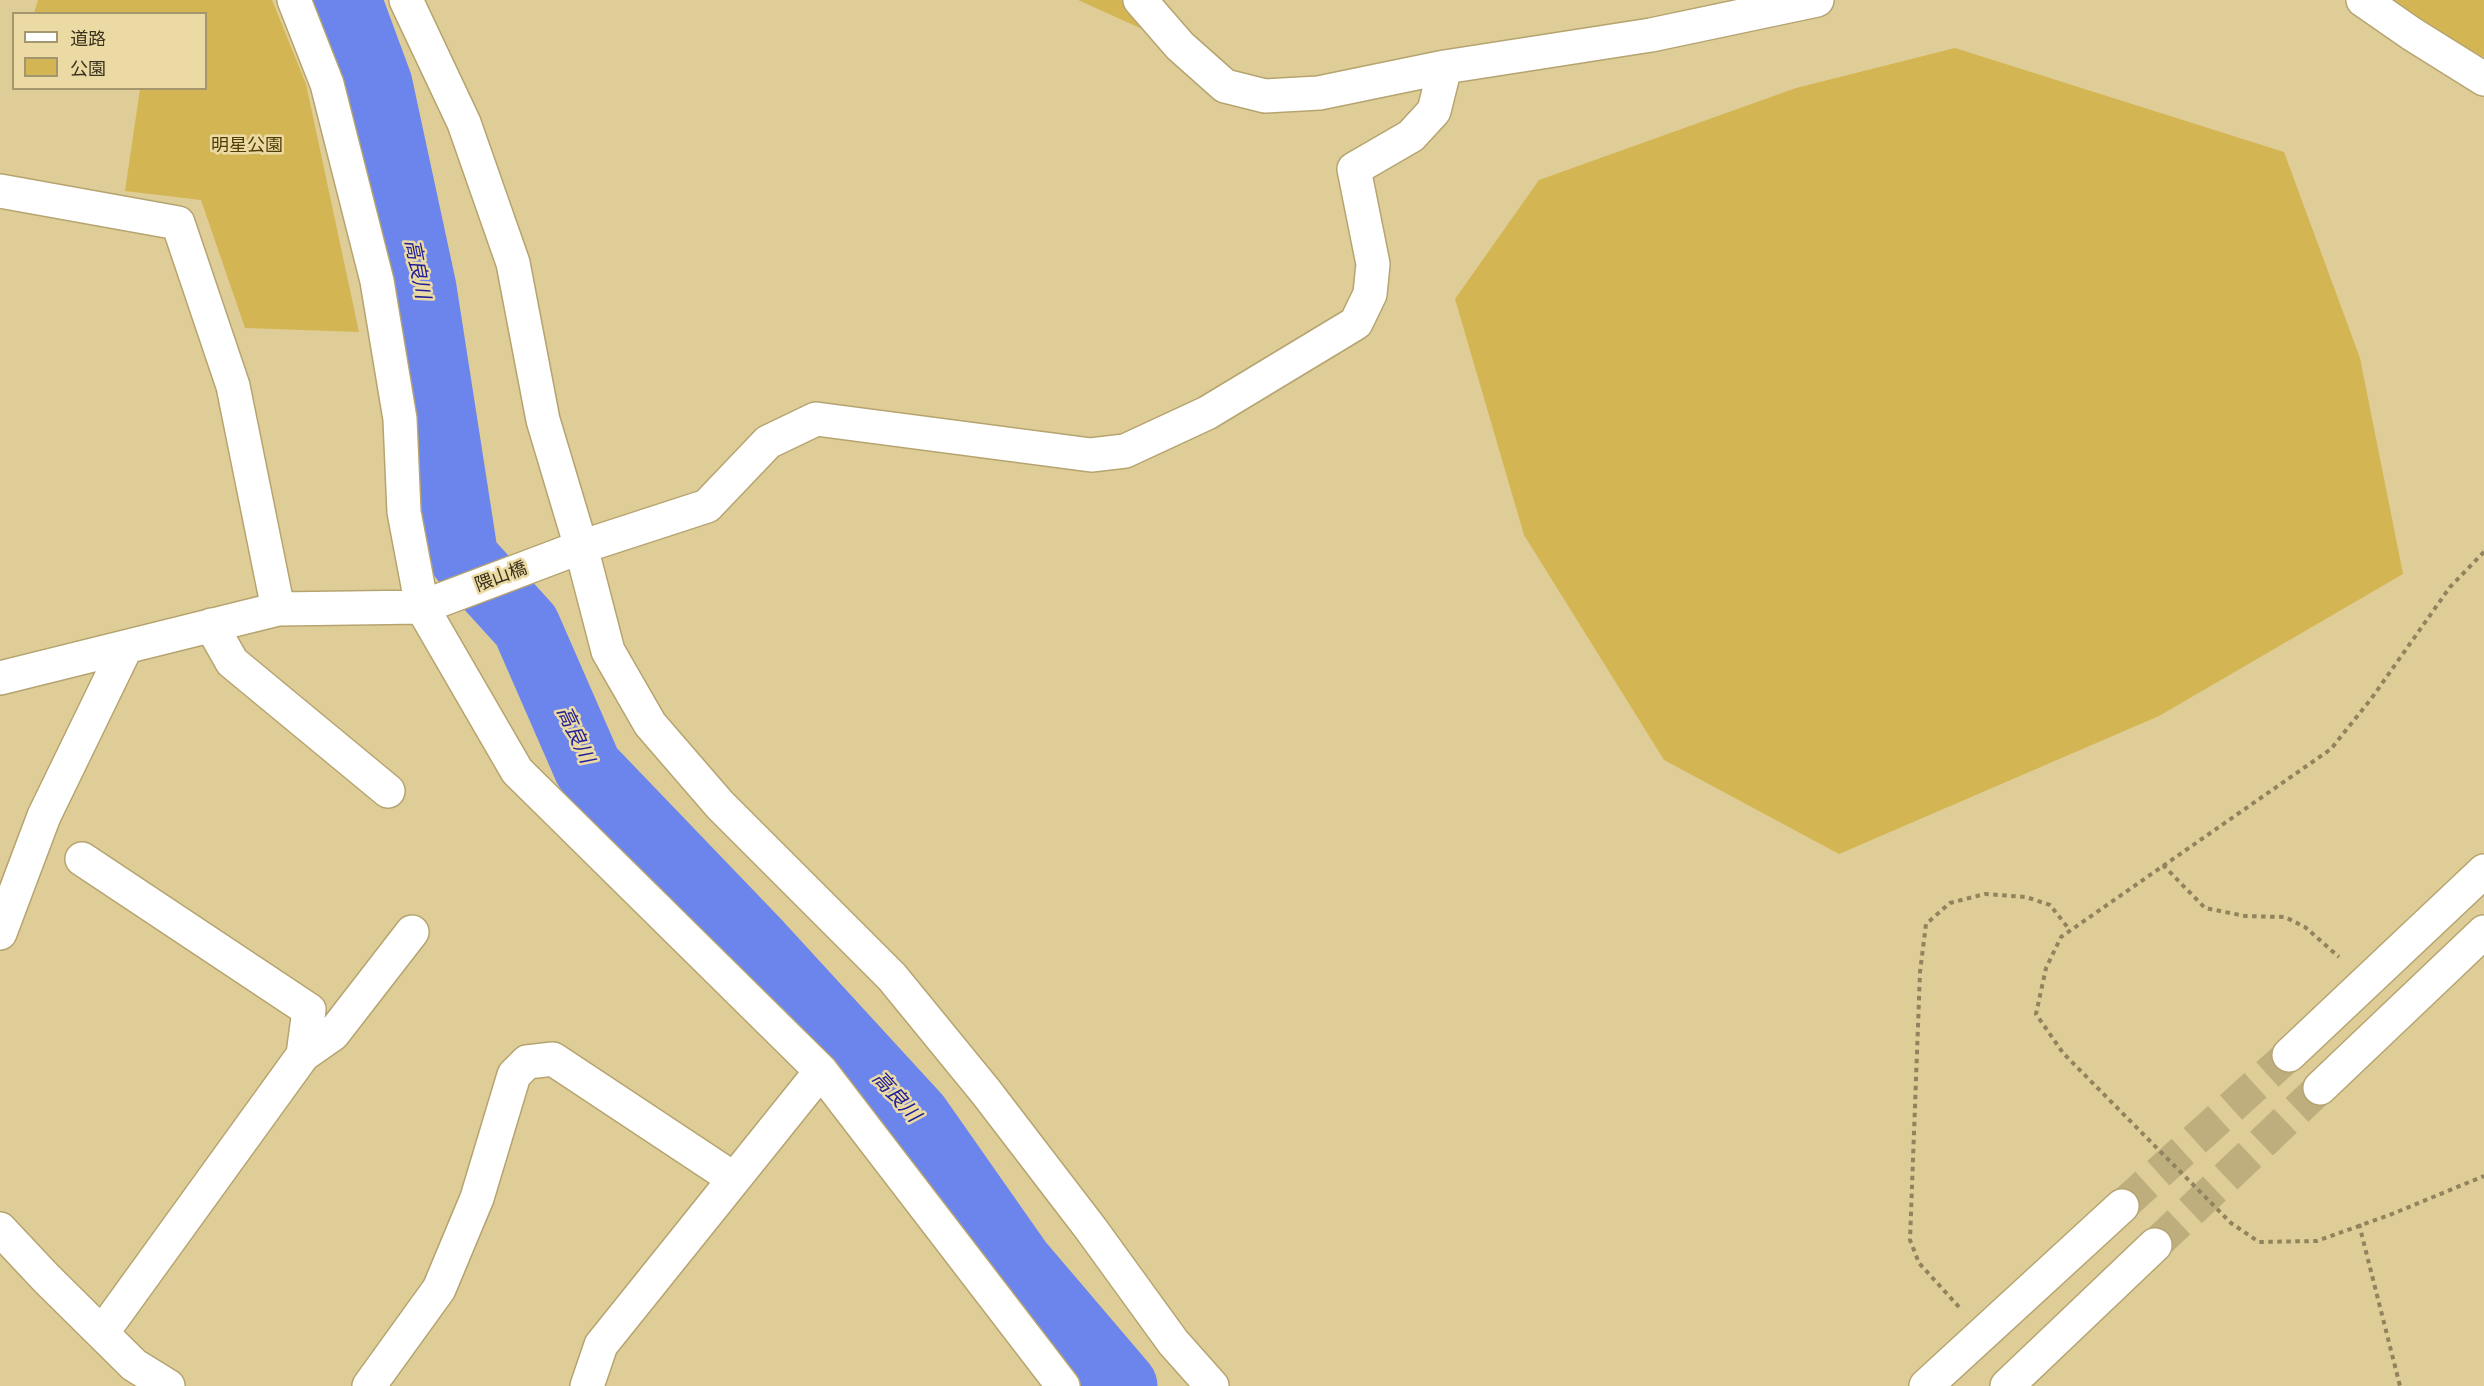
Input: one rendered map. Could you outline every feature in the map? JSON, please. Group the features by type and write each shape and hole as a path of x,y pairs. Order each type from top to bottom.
{"street":[{"path":"294,0 327,84 377,281 399,419 404,512 422,607 517,771 821,1071 1063,1386"},
{"path":"406,0 464,123 513,263 543,420 581,548 608,651 650,724 720,805 892,977 986,1092 1091,1229 1173,1342 1212,1386"},
{"path":"1140,0 1180,46 1225,86 1265,96 1319,93 1445,67 1651,35 1817,0"},
{"path":"2363,0 2484,79"},
{"name":"隈山橋","path":"0,678 278,609 422,607 581,548 707,506 768,442 816,419 1091,455 1125,451 1208,413 1356,323 1370,294 1373,264 1354,169 1411,136 1434,111 1445,67"},
{"path":"0,191 178,224 233,386 278,609"},
{"path":"212,625 232,662 388,791"},
{"path":"0,933 44,816 126,647"},
{"path":"82,860 309,1010 303,1055"},
{"path":"2289,1054 2484,871"},
{"path":"102,1334 303,1055 333,1034 412,932"},
{"path":"2320,1088 2484,932"},
{"path":"369,1386 439,1289 477,1198 514,1075 527,1062 554,1059 734,1179"},
{"path":"587,1386 601,1344 821,1071"},
{"path":"1926,1386 2122,1206"},
{"path":"0,1229 134,1365 168,1386"},
{"path":"2007,1386 2155,1245"},
{"path":"0,1267 46,1278"}],"path":[{"path":"2484,552 2450,587 2371,699 2331,749 2069,929 2061,937 2046,968 2036,1014 2072,1061 2231,1223 2259,1242 2316,1241 2392,1214 2484,1176"},
{"path":"2163,865 2205,908 2245,916 2285,917 2306,927 2340,958"},
{"path":"1962,1310 1919,1263 1910,1240 1920,972 1926,924 1950,903 1985,894 2026,897 2050,905 2069,929"},
{"path":"2359,1224 2400,1386"}],"green space":[{"name":"明星公園","path":"38,0 272,0 306,84 359,332 245,328 201,200 125,191 140,90 207,90 207,12 34,12"},
{"path":"1078,0 1140,0 1180,46"},
{"path":"2373,0 2484,0 2484,57"},
{"path":"1955,48 2284,152 2360,358 2403,574 2159,716 1839,854 1664,760 1524,535 1455,299 1539,180 1796,88"}],"waterway":[{"name":"高良川","path":"347,0 378,84 422,288 464,558 526,626 588,768 759,946 916,1117 1019,1264 1123,1386"}],"tunnel":[{"path":"2122,1206 2289,1055"},
{"path":"2155,1245 2320,1088"}]}
